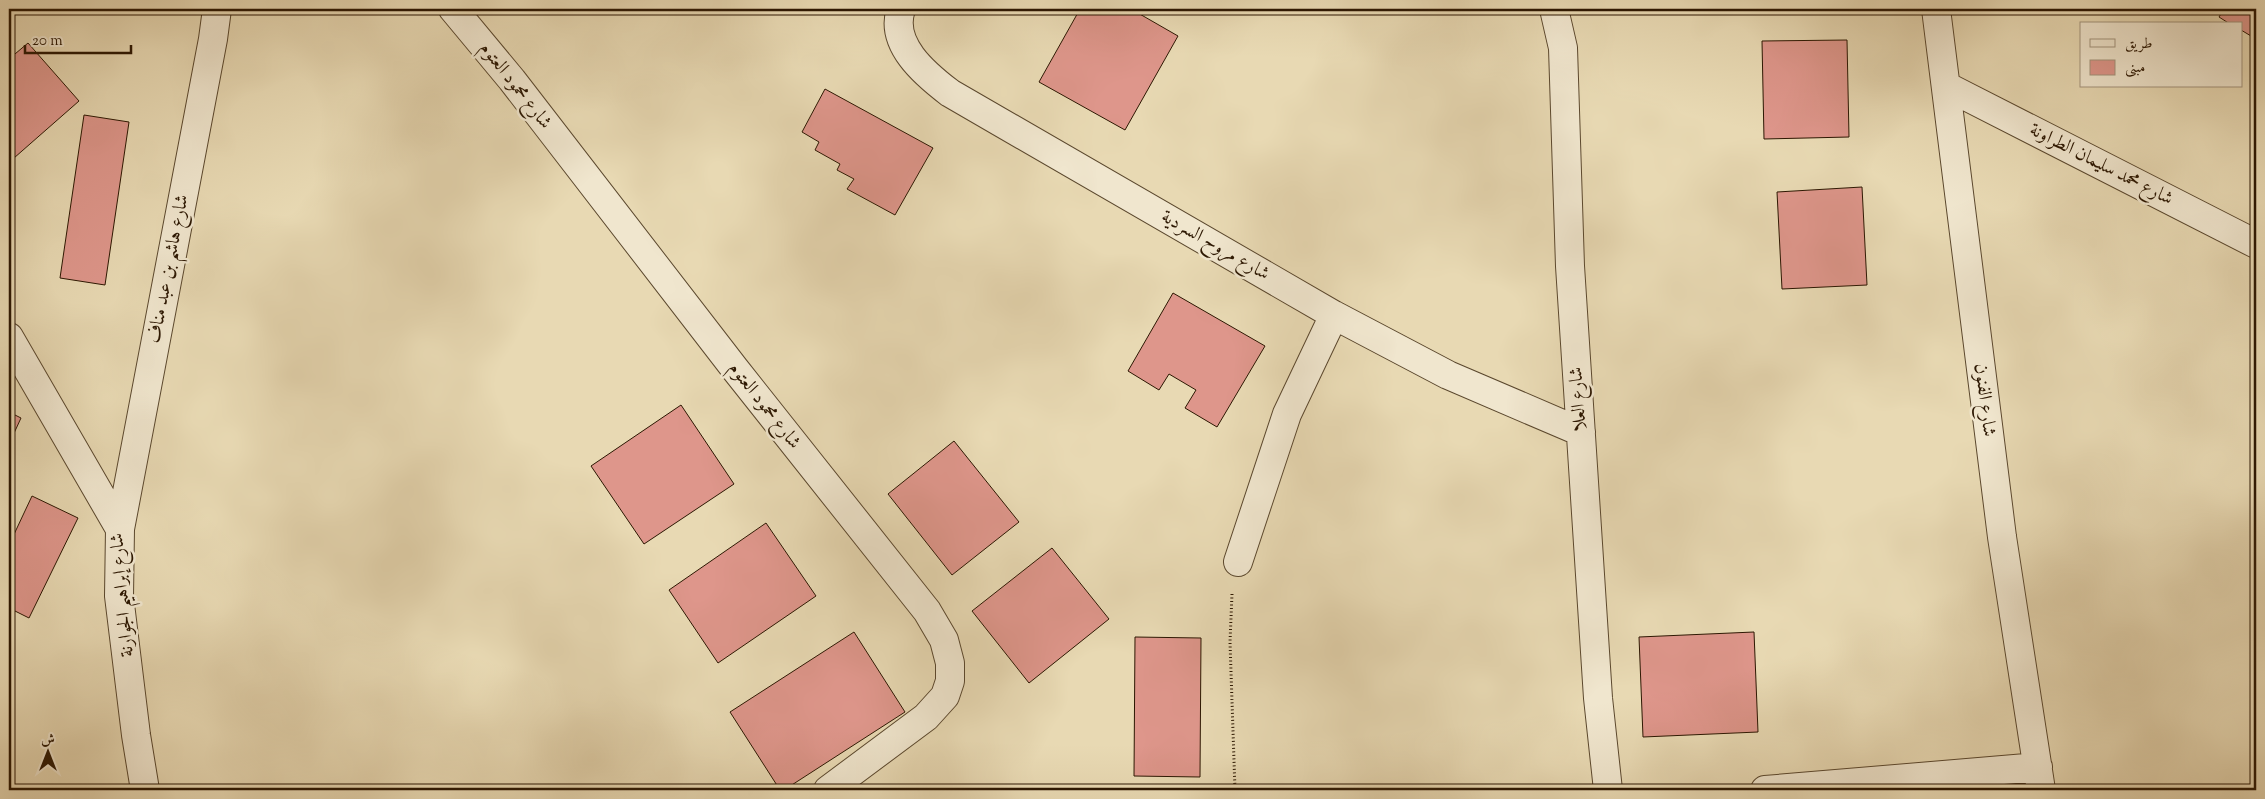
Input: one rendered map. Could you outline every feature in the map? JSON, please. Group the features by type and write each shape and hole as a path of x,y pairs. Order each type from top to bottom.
{"street":[{"name":"شارع هاشم بن عبد مناف","path":"120,530 213,39 217,9"},
{"name":"شارع محمود العتوم","path":"453,9 512,80 747,384 927,611 944,640 950,662 950,681 945,696 926,717 828,790"},
{"name":"شارع مروح السردية","path":"900,9 898,17 902,36 912,59 928,76 950,93 1334,315 1448,375 1581,432"},
{"name":"شارع العلا","path":"1554,9 1563,48 1570,266 1598,698 1608,790"},
{"name":"شارع الفنون","path":"1936,9 2002,537 2039,779"},
{"name":"شارع محمد سليمان الطراونة","path":"1946,86 2256,244"},
{"path":"1238,562 1287,414 1334,315"},
{"name":"شارع إبراهيم الجوارنة","path":"9,337 120,530 119,596 136,735 145,790"},
{"path":"1765,790 2039,779"}],"path":[{"path":"1235,790 1230,642 1232,598 1238,562"}],"building":[{"path":"1080,9 1131,9 1178,36 1125,130 1039,82"},
{"path":"2224,9 2256,9 2256,39 2242,31 2242,22 2227,22 2219,17"},
{"path":"1847,40 1849,137 1764,139 1762,41"},
{"path":"28,43 79,101 14,158 9,152 9,59"},
{"path":"825,89 933,148 895,215 847,189 854,179 837,170 840,164 815,150 819,142 802,132"},
{"path":"84,115 129,122 105,285 60,278"},
{"path":"1862,187 1867,285 1782,289 1777,192"},
{"path":"1173,293 1265,346 1217,427 1185,408 1196,390 1169,374 1159,390 1128,371"},
{"path":"681,405 734,484 644,544 591,466"},
{"path":"9,412 21,418 9,444"},
{"path":"954,441 1019,522 952,575 888,494"},
{"path":"32,496 78,518 29,618 9,608 9,545"},
{"path":"766,523 816,596 718,663 669,590"},
{"path":"1052,548 1109,619 1029,683 972,611"},
{"path":"854,632 905,712 784,790 780,790 730,712"},
{"path":"1754,632 1758,732 1643,737 1639,637"},
{"path":"1135,637 1201,638 1200,777 1134,776"}]}
